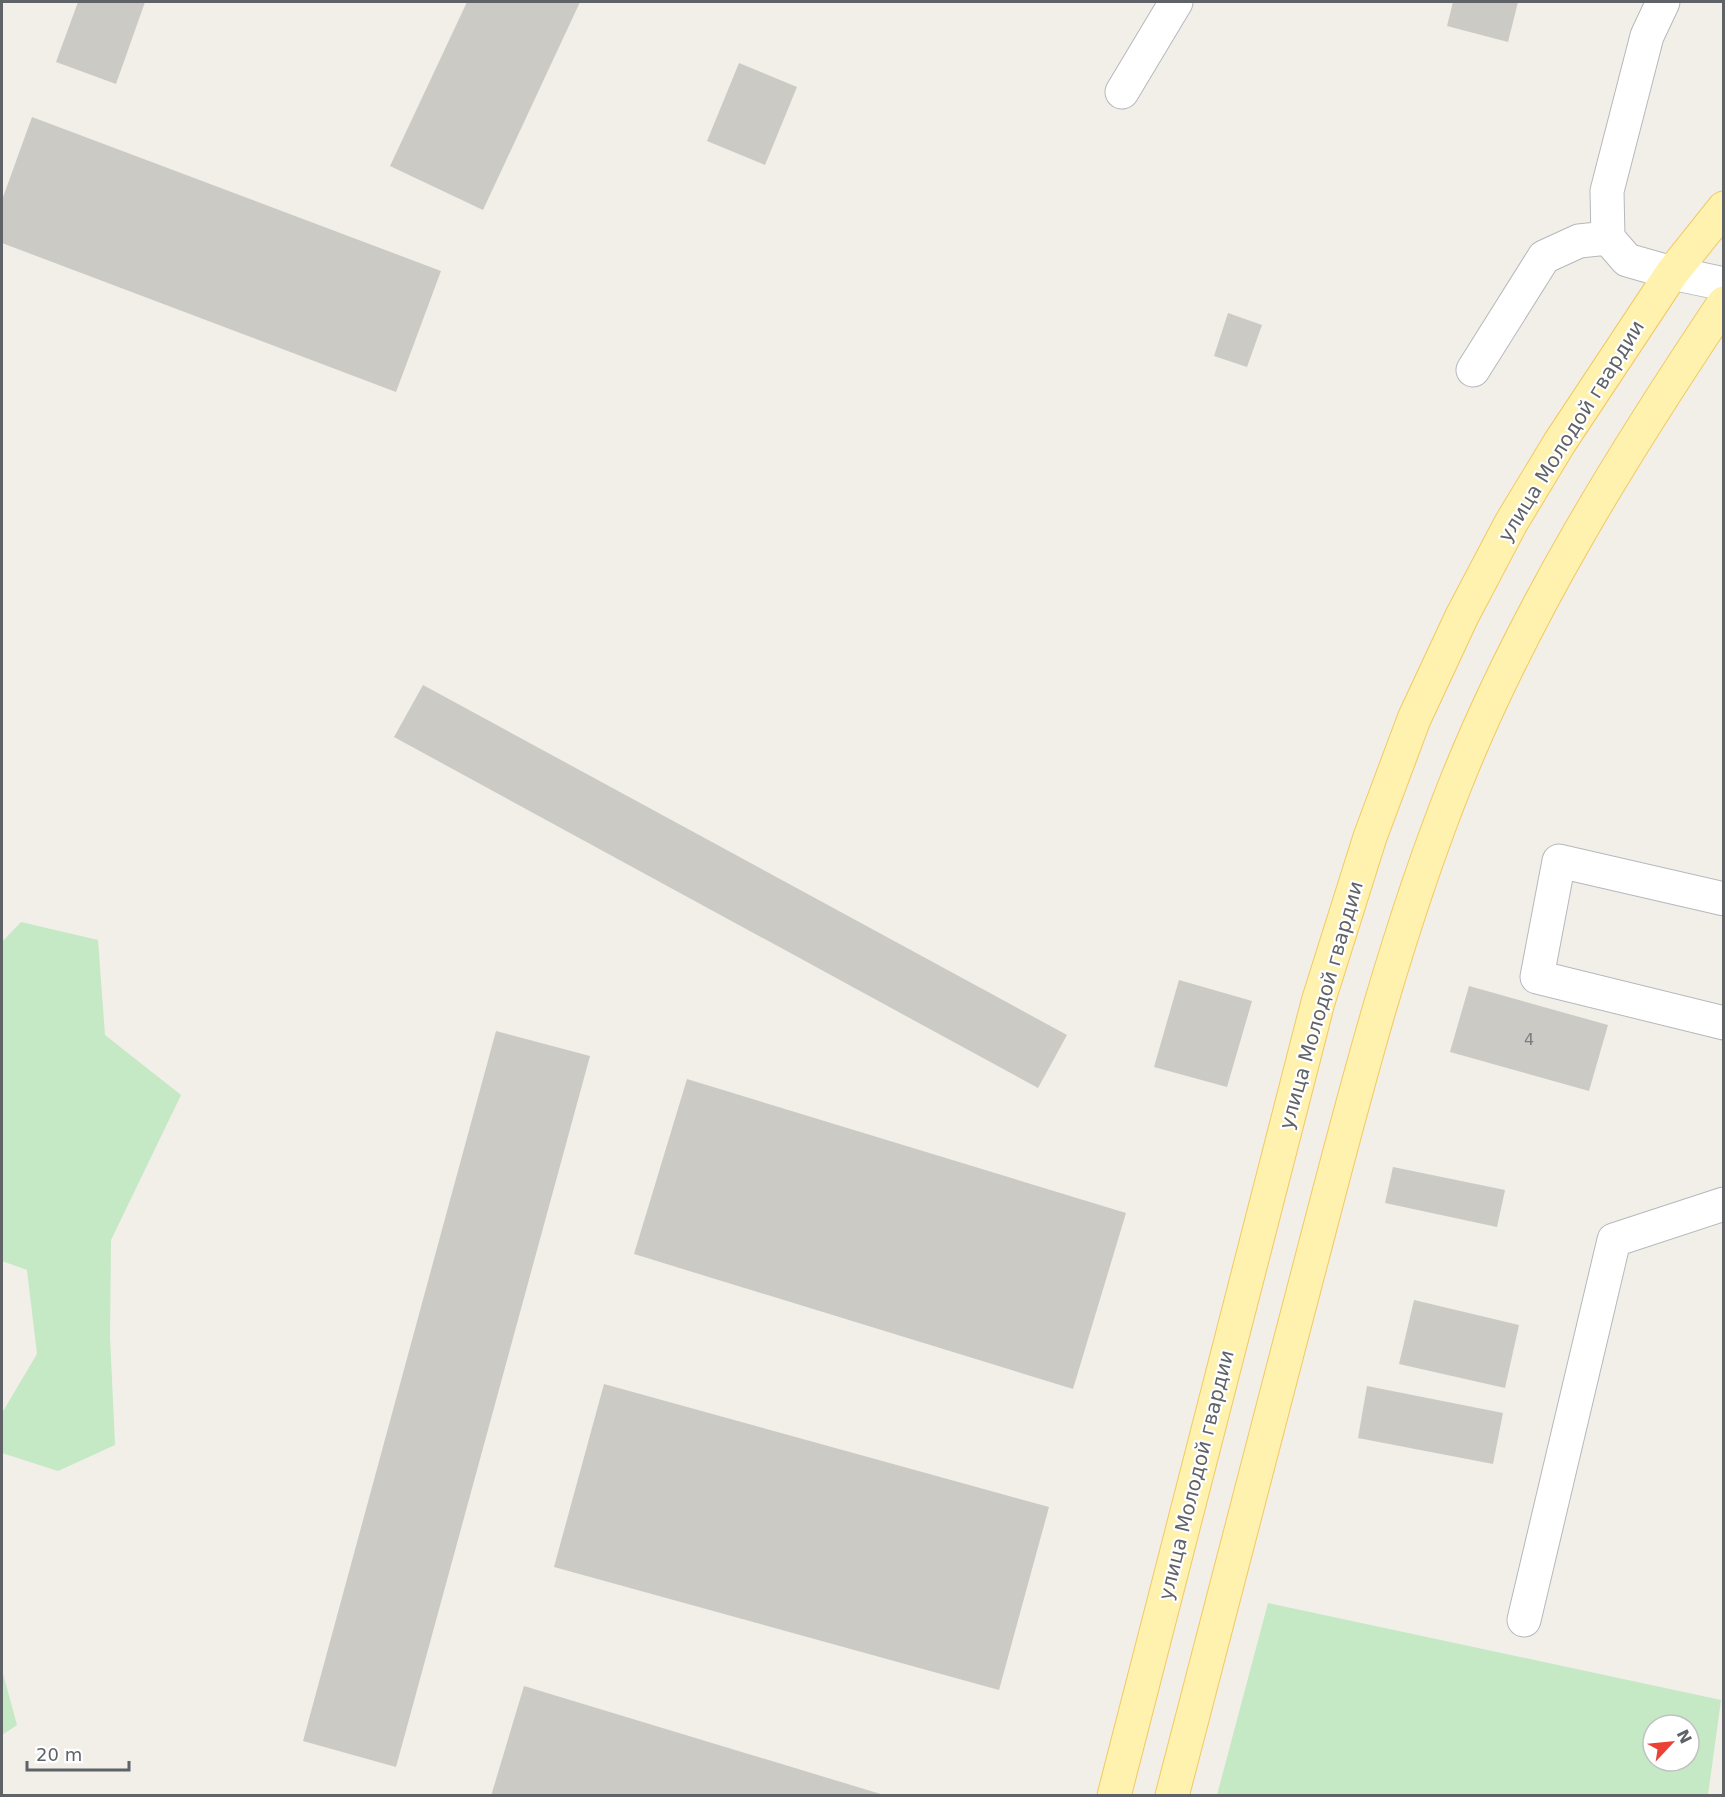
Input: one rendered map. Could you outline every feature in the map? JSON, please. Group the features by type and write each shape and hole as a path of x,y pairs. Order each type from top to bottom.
{"main road":[{"name":"улица Молодой гвардии","path":"1114,1796 1318,1002 1370,837 1414,719 1462,616 1511,524 1560,442 1672,273 1724,208"},
{"path":"1172,1796 1358,1082 1410,909 1453,790 1508,670 1569,552 1614,472 1724,303"}],"street":[{"path":"1122,92 1176,2"},
{"path":"1663,2 1647,36 1607,191 1608,238 1628,260 1672,273 1724,284"},
{"path":"1473,370 1544,257 1579,241 1608,238"},
{"path":"1724,899 1559,861 1537,977 1724,1023"},
{"path":"1524,1620 1614,1240 1724,1204"}],"green space":[{"path":"21,922 98,940 105,1035 181,1095 111,1240 110,1337 115,1445 58,1471 2,1453 2,1413 37,1354 27,1270 2,1261 2,942"},
{"path":"1268,1603 1721,1700 1708,1795 1217,1795"},
{"path":"2,1670 17,1725 2,1735"}],"building":[{"path":"78,2 145,2 116,84 56,62"},
{"path":"467,2 580,2 483,210 390,166"},
{"path":"1453,2 1518,2 1508,42 1447,26"},
{"path":"739,63 797,87 765,165 707,141"},
{"path":"32,117 441,271 396,392 2,243 2,200"},
{"path":"1228,313 1262,325 1247,367 1214,356"},
{"path":"423,685 1067,1035 1038,1088 394,737"},
{"path":"1179,980 1252,1001 1227,1087 1154,1067"},
{"path":"1469,986 1608,1025 1589,1091 1450,1052"},
{"path":"496,1031 590,1056 396,1767 303,1741"},
{"path":"687,1079 1126,1213 1073,1389 634,1254"},
{"path":"1393,1167 1505,1190 1497,1227 1385,1203"},
{"path":"1414,1300 1519,1325 1505,1388 1399,1364"},
{"path":"604,1384 1049,1507 999,1690 554,1567"},
{"path":"1367,1386 1503,1413 1493,1464 1358,1438"},
{"path":"524,1686 884,1795 884,1796 491,1796"}]}
